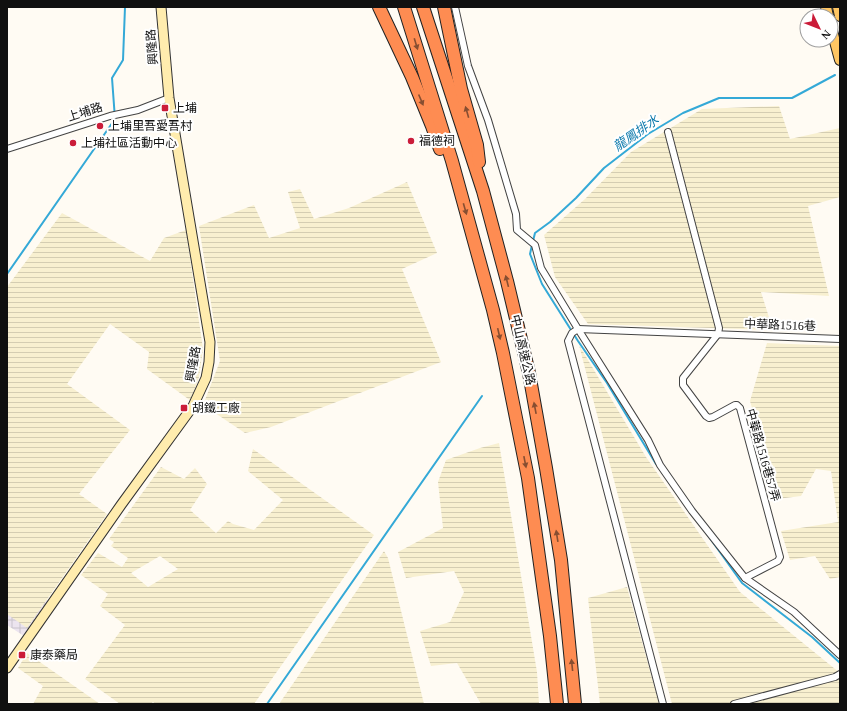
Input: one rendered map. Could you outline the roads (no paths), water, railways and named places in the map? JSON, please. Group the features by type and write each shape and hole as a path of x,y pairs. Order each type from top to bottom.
{"highway":[{"name":"中山高速公路","path":"404,7 452,162 495,317 503,352 528,478 550,636 557,704"},
{"name":"中山高速公路","path":"423,7 484,191 507,281 528,373 546,468 561,560 575,704"},
{"path":"379,9 412,77 432,126 450,177 458,187"},
{"path":"444,10 461,89 477,146 484,191"}],"main road":[{"path":"838,7 840,16"},
{"path":"837,48 840,60"}],"street":[{"name":"興隆路","path":"7,668 112,518 193,406 206,378 209,362 210,342 169,98 161,7"},
{"path":"455,7 468,66 488,120 516,214 517,230 535,245 541,268 648,440 660,465 692,510 746,578 794,612 840,655"},
{"name":"上埔路","path":"7,149 110,116 138,110 169,98"},
{"path":"668,132 719,328 718,334"},
{"path":"578,329 572,333 568,341 663,704"},
{"name":"中華路1516巷","path":"578,329 840,339"},
{"name":"中華路1516巷57弄","path":"718,334 683,378 683,385 709,418 735,405 740,408 780,557 778,561 746,578"},
{"path":"734,704 835,677 840,674"}],"waterway":[{"path":"7,274 115,119 112,78 123,60 125,7"},
{"name":"龍鳳排水","path":"533,241 535,233 550,222 576,198 604,168 648,134 683,113 719,98 792,98 835,75"},
{"path":"532,245 530,254 542,284 607,383 656,464"},
{"path":"267,704 482,396"},
{"path":"707,534 742,583 812,637 840,663"}],"place":[{"name":"上埔","path":"165,108"},
{"name":"上埔里吾愛吾村","path":"100,126"},
{"name":"福德祠","path":"411,141"},
{"name":"上埔社區活動中心","path":"73,143"},
{"name":"胡鐵工廠","path":"184,408"},
{"name":"康泰藥局","path":"22,655"}]}
